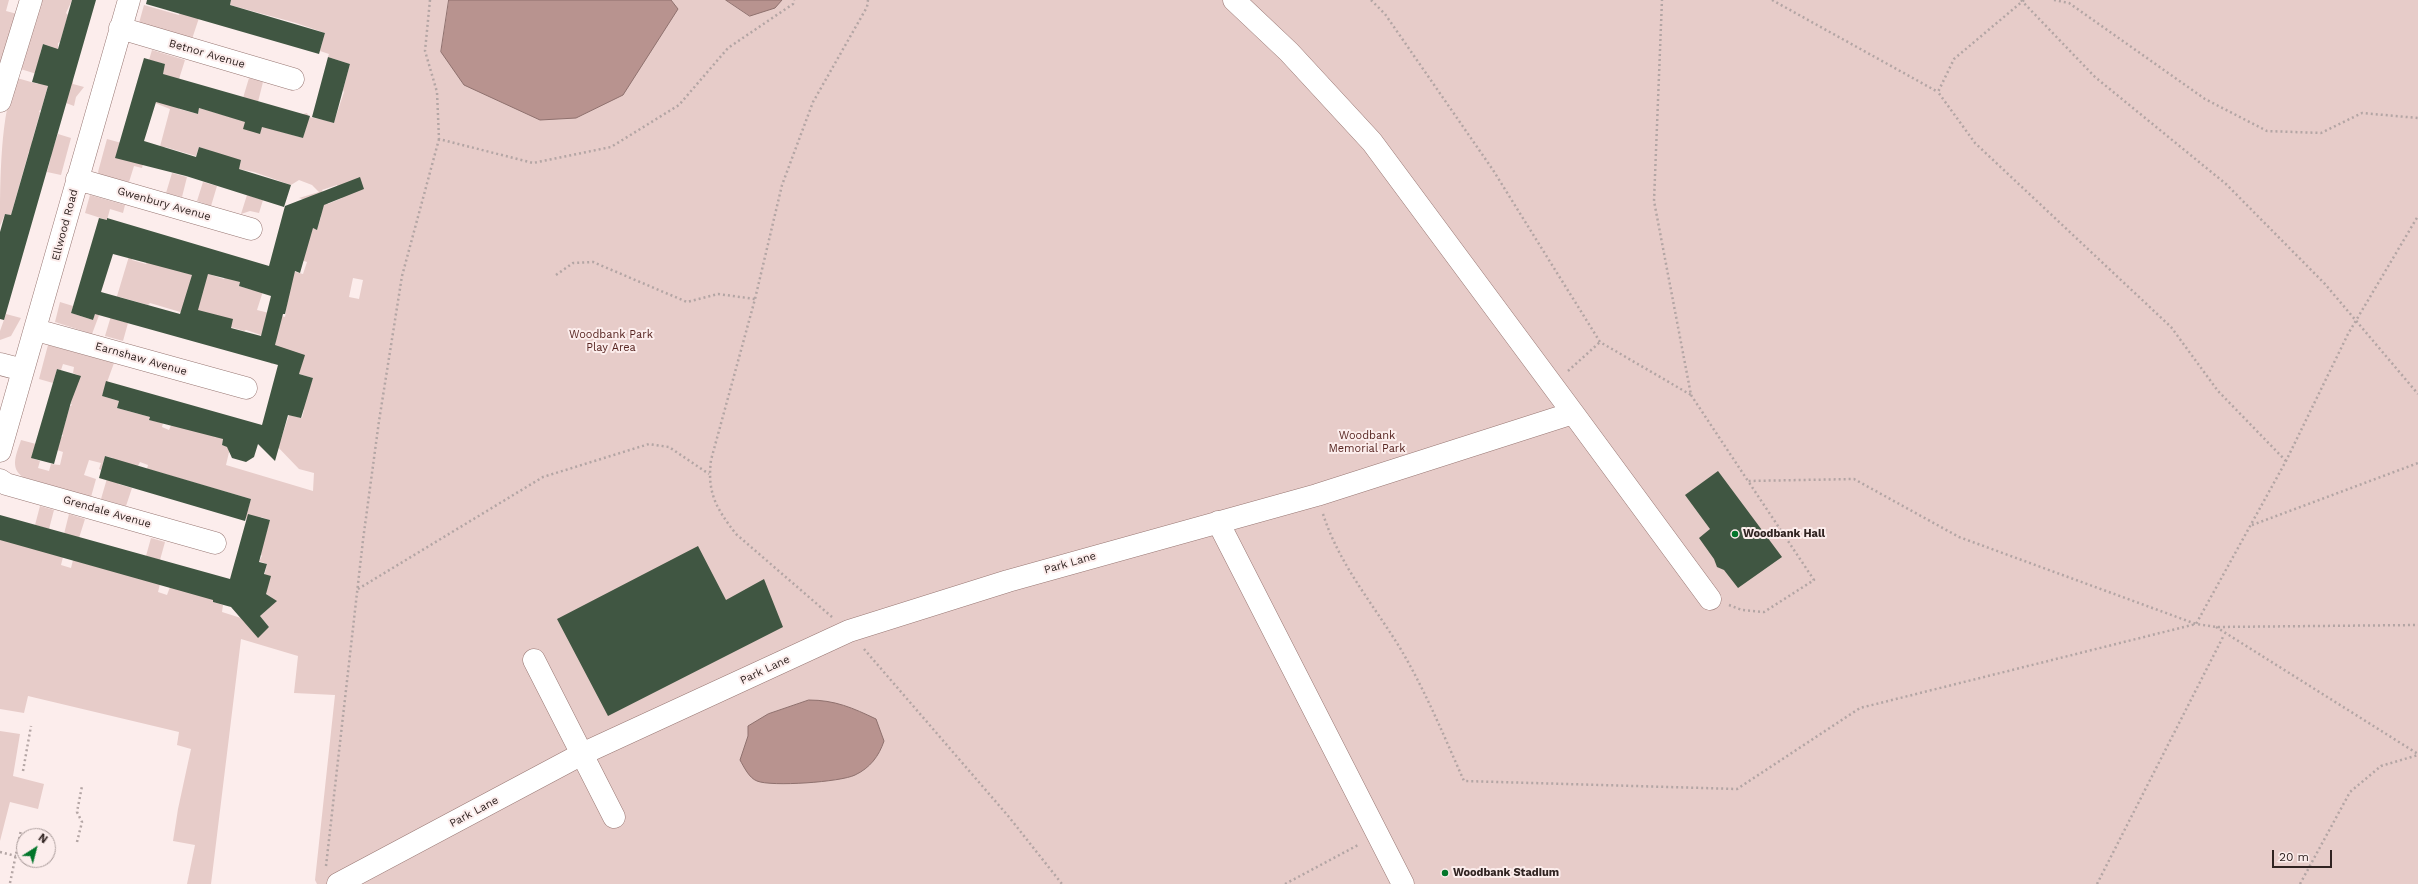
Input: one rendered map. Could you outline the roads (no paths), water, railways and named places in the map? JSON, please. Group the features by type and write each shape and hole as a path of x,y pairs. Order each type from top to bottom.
{"street":[{"path":"0,101 31,0"},
{"name":"Ellwood Road","path":"0,451 36,330 128,0"},
{"path":"1234,0 1288,52 1372,142 1710,599"},
{"name":"Betnor Avenue","path":"120,28 294,80"},
{"name":"Gwenbury Avenue","path":"77,179 252,229"},
{"name":"Earnshaw Avenue","path":"36,330 246,388"},
{"path":"0,364 23,370"},
{"name":"Park Lane","path":"332,876 582,754 849,631 1008,581 1317,495 1573,413"},
{"name":"Grendale Avenue","path":"0,480 6,484 215,543"},
{"path":"1218,522 1403,884"},
{"path":"534,660 614,817"}],"place":[{"name":"Woodbank Hall","path":"1735,534"},
{"name":"Woodbank Stadium","path":"1445,873"}],"park label":[{"name":"Woodbank Park Play Area","path":"611,341"},
{"name":"Woodbank Memorial Park","path":"1367,442"}]}
